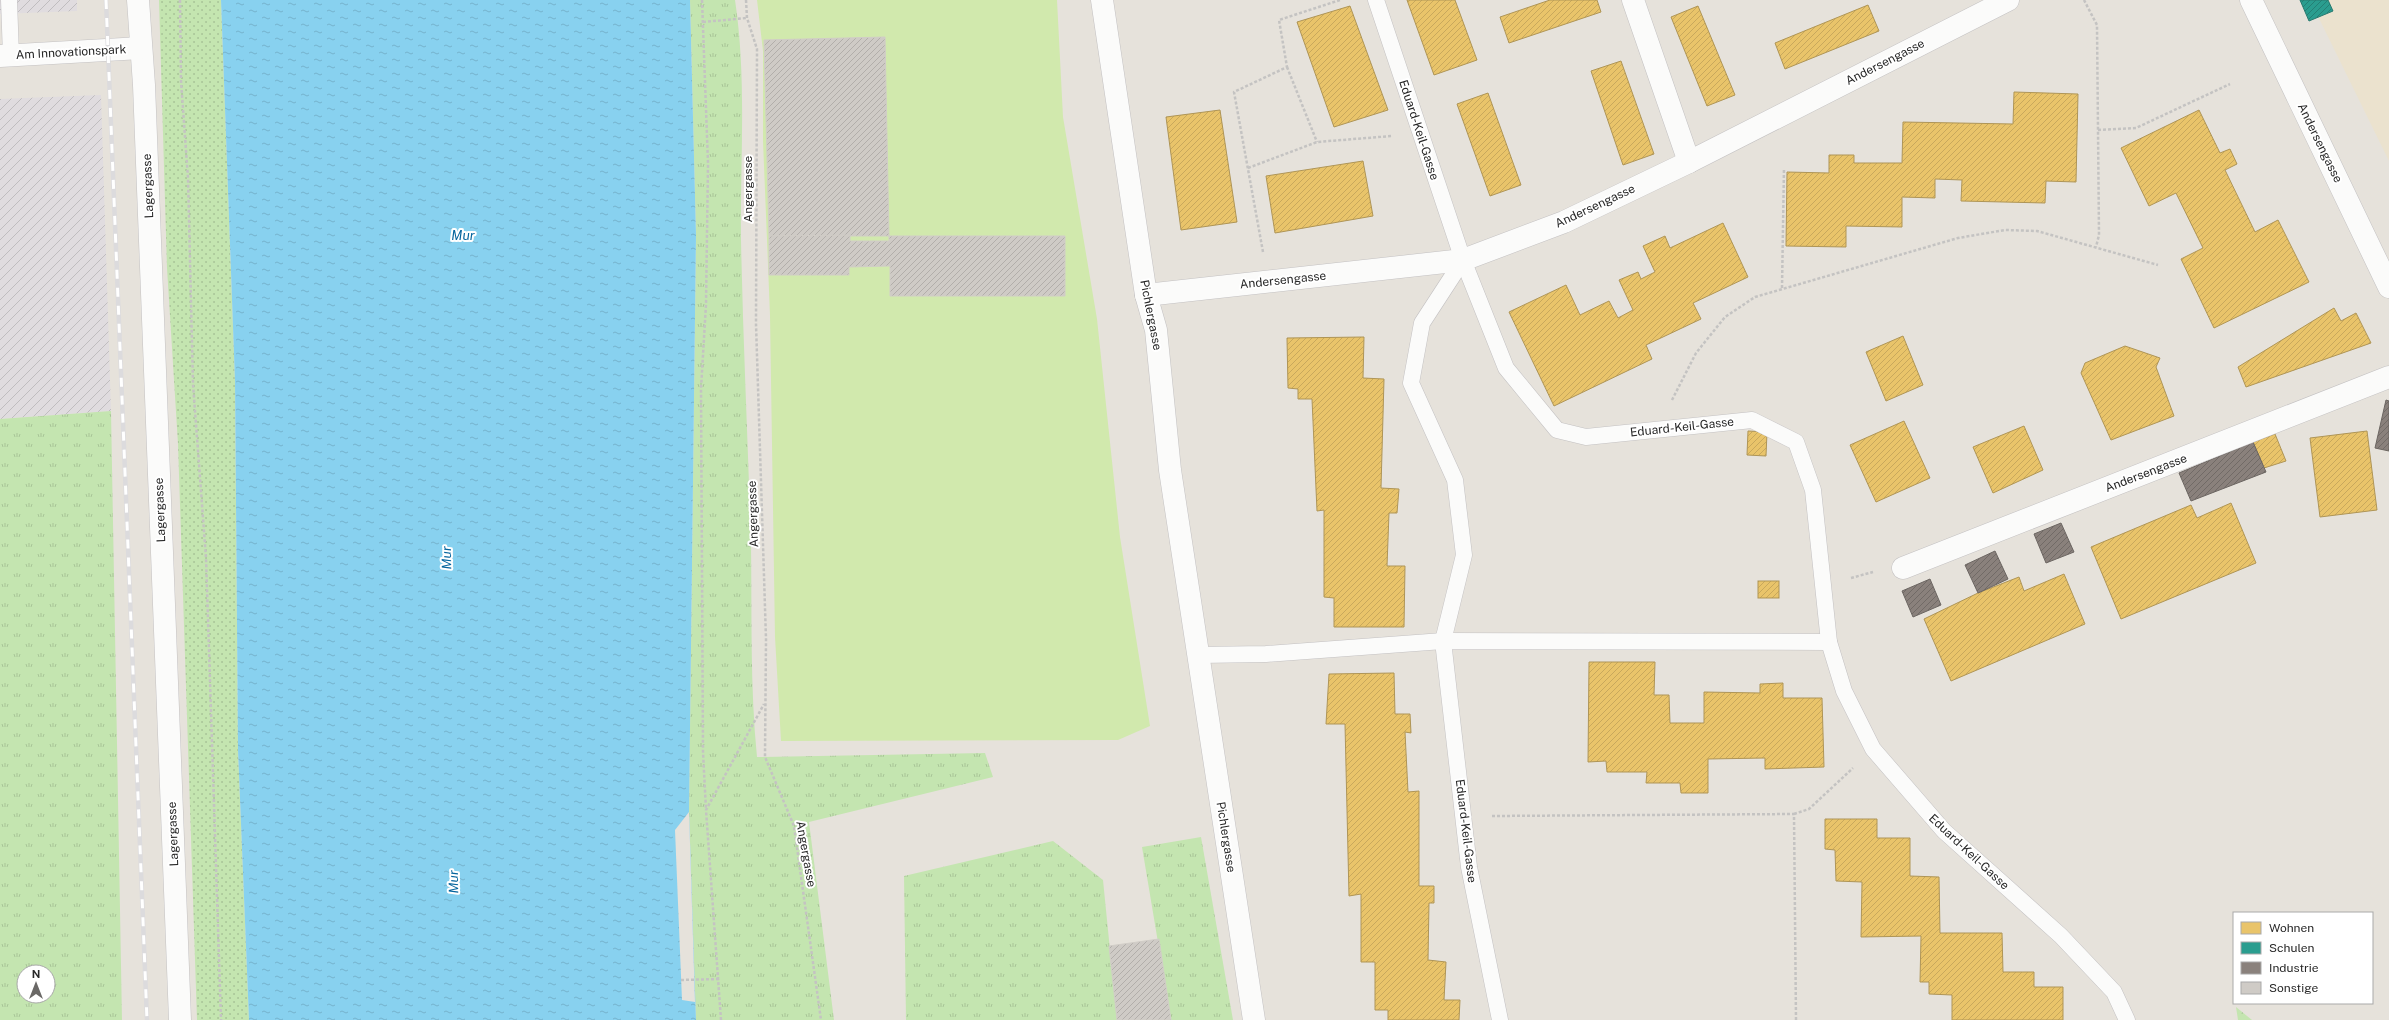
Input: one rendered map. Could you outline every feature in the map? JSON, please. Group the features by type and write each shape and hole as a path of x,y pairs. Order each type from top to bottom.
{"street":[{"name":"Lagergasse","path":"138,0 180,1020"},
{"name":"Pichlergasse","path":"1102,0 1146,295 1156,330 1170,470 1254,1020"},
{"path":"1633,0 1689,162"},
{"name":"Andersengasse","path":"1146,295 1463,260 1564,222 1689,162 2008,0"},
{"name":"Andersengasse","path":"2251,0 2389,287"},
{"name":"Am Innovationspark","path":"6,56 141,48"},
{"name":"Andersengasse","path":"1903,568 2389,377"}],"lane":[{"path":"6,56 9,0"},
{"name":"Eduard-Keil-Gasse","path":"1376,0 1463,260 1506,368 1558,430 1586,437 1752,420 1796,442 1813,490 1829,642 1844,691 1873,749 1944,831 2061,936 2114,992 2127,1020"},
{"name":"Eduard-Keil-Gasse","path":"1463,260 1422,323 1411,382 1455,480 1464,555 1443,641 1469,867 1500,1020"},
{"path":"1198,655 1266,654 1443,641 1582,643 1829,642"}],"path":[{"path":"180,0 181,81 188,178 193,384 206,558 221,1020"},
{"path":"702,0 708,163 706,304 701,389 702,745 721,1020"},
{"name":"Angergasse","path":"746,0 747,18 757,49 756,324 766,639 764,704 765,758 794,826 821,1020"},
{"path":"1317,142 1287,67 1279,20 1340,0"},
{"path":"2084,0 2096,25 2099,235 2096,247"},
{"path":"703,22 747,18"},
{"path":"1268,282 1234,92 1287,67"},
{"path":"2098,130 2136,128 2230,84"},
{"path":"1248,168 1317,142 1421,133"},
{"path":"1782,288 1784,168"},
{"path":"1668,429 1667,419 1674,394 1696,353 1725,316 1756,297 1782,288 1958,238 2005,230 2037,231 2158,265"},
{"path":"1823,582 1841,581 1881,569 1903,568"},
{"path":"706,810 764,704"},
{"path":"1463,816 1794,814 1809,808 1873,749"},
{"path":"1794,814 1796,1020"},
{"path":"681,980 719,979"}],"shaded area":[{"path":"0,0 77,0 77,11 0,14"},
{"path":"2310,0 2389,0 2389,161"},
{"path":"101,95 111,411 0,419 0,99"}],"green space":[{"path":"159,0 221,0 235,381 238,750 249,1020 197,1020 178,444 167,268"},
{"path":"690,0 735,0 739,30 742,90 741,240 751,544 752,677 757,757 985,753 993,777 809,822 834,1020 696,1020 689,812 696,235"},
{"path":"757,0 1057,0 1063,117 1097,319 1120,537 1150,726 1118,740 781,741 775,637 770,315 763,141 763,51"},
{"path":"111,411 122,1020 0,1020 0,419"},
{"path":"1201,837 1233,1020 1171,1020 1142,847"},
{"path":"1053,841 1103,880 1117,1020 906,1020 904,876"},
{"path":"2236,1007 2252,1020 2238,1020"}],"water":[{"name":"Mur","path":"221,0 690,0 696,235 689,812 696,1020 249,1020 238,750 235,381"}],"pier":[{"path":"689,812 695,1002 682,1000 675,830"}],"building: Wohnen":[{"path":"1407,0 1455,0 1477,60 1434,75"},
{"path":"1550,0 1597,0 1601,12 1509,43 1500,17"},
{"path":"1868,5 1879,31 1785,69 1775,43"},
{"path":"1350,6 1388,110 1334,127 1297,22"},
{"path":"1698,6 1735,95 1707,106 1671,17"},
{"path":"1621,61 1654,154 1623,165 1591,71"},
{"path":"2014,92 2078,94 2076,182 2046,181 2045,203 1961,201 1962,180 1935,179 1935,198 1902,197 1902,227 1846,226 1846,247 1786,246 1787,172 1829,173 1829,155 1854,155 1854,163 1902,163 1903,122 2013,124"},
{"path":"1488,93 1521,185 1490,196 1457,104"},
{"path":"1220,110 1237,222 1181,230 1166,117"},
{"path":"2199,110 2220,153 2230,149 2237,164 2225,170 2255,232 2278,220 2309,282 2214,328 2181,259 2203,248 2176,193 2149,206 2121,148"},
{"path":"1363,161 1373,216 1275,233 1266,176"},
{"path":"1723,223 1748,277 1693,303 1701,319 1646,345 1652,359 1554,406 1509,312 1566,285 1580,315 1609,301 1618,318 1633,310 1619,280 1638,272 1641,279 1655,272 1643,246 1665,236 1670,248"},
{"path":"2334,308 2341,321 2356,313 2371,343 2246,387 2238,367"},
{"path":"1903,336 1923,385 1886,401 1866,352"},
{"path":"1364,337 1363,378 1384,379 1381,488 1399,489 1397,513 1389,513 1387,566 1405,566 1404,627 1334,627 1334,598 1324,597 1324,510 1317,511 1312,399 1298,399 1298,389 1288,388 1287,338"},
{"path":"2125,346 2160,358 2156,367 2174,416 2111,440 2081,373 2085,363"},
{"path":"1904,421 1930,478 1876,502 1850,445"},
{"path":"2024,426 2043,470 1993,493 1973,447"},
{"path":"1748,431 1767,432 1766,456 1747,455"},
{"path":"2367,431 2377,510 2320,517 2310,438"},
{"path":"2275,434 2286,461 2264,468 2253,442"},
{"path":"2231,503 2256,563 2121,619 2091,547 2191,505 2197,518"},
{"path":"2064,574 2085,624 1951,681 1924,619 1978,593 2019,577 2024,591"},
{"path":"1758,581 1779,581 1779,598 1758,598"},
{"path":"1589,662 1655,662 1654,695 1669,695 1670,723 1704,723 1704,692 1760,693 1760,684 1783,683 1783,698 1822,698 1824,767 1765,769 1765,758 1708,759 1708,793 1681,793 1680,783 1646,783 1647,772 1607,772 1606,761 1588,762"},
{"path":"1394,673 1395,714 1410,714 1411,733 1405,732 1408,792 1419,791 1419,886 1434,886 1434,903 1429,903 1428,960 1446,962 1444,1000 1460,1000 1459,1020 1388,1020 1388,1010 1375,1010 1375,962 1361,962 1361,894 1349,896 1345,724 1326,724 1329,674"},
{"path":"1825,819 1877,819 1877,838 1910,838 1910,876 1939,877 1940,933 2002,933 2003,972 2034,972 2034,987 2063,987 2063,1020 1952,1020 1952,995 1929,994 1929,982 1920,982 1921,936 1861,937 1862,882 1836,881 1835,850 1825,849"}],"building: Schulen":[{"path":"2300,0 2328,0 2333,11 2309,21"}],"building: Industrie":[{"path":"2386,400 2389,401 2389,451 2375,448"},
{"path":"2253,442 2266,472 2191,501 2179,473"},
{"path":"2061,523 2074,552 2046,563 2034,534"},
{"path":"1995,551 2008,579 1978,593 1965,565"},
{"path":"1930,579 1941,605 1913,617 1902,591"}],"building: Sonstige":[{"path":"885,37 889,236 769,236 764,40"},
{"path":"850,235 850,241 889,241 889,236 1065,236 1065,296 890,296 890,266 849,267 849,275 769,275 769,236"},
{"path":"1159,939 1171,1020 1117,1020 1109,946"}],"railway":[{"path":"106,0 147,1020"}]}
